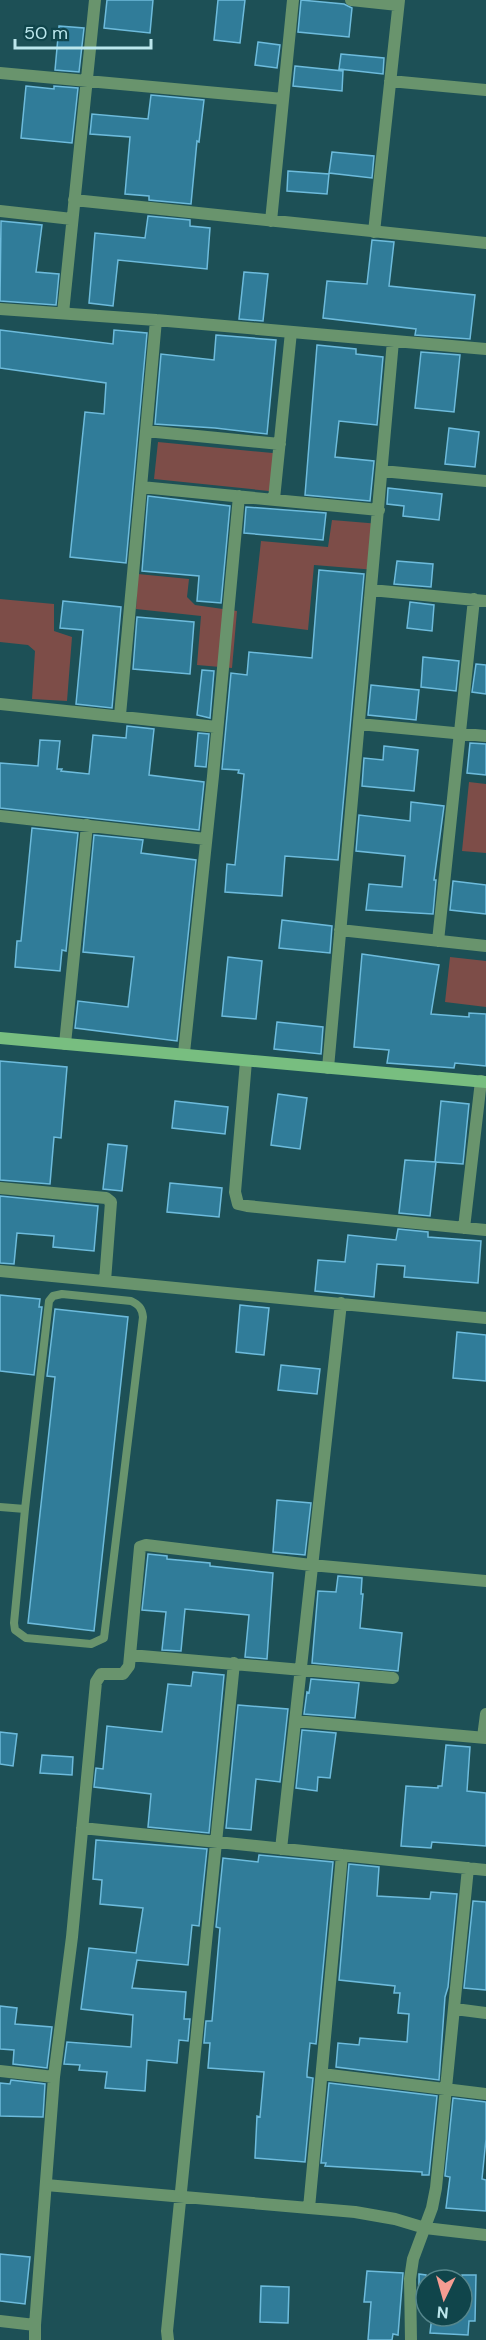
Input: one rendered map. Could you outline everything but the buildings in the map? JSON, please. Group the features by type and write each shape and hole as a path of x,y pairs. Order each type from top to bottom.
{"street":[{"path":"63,313 95,0"},
{"path":"271,221 293,0"},
{"path":"351,0 399,3 374,232"},
{"path":"0,73 283,99"},
{"path":"390,81 486,90"},
{"path":"74,200 486,243"},
{"path":"0,211 72,219"},
{"path":"0,309 156,320 486,349"},
{"path":"120,715 156,320"},
{"path":"274,499 291,332"},
{"path":"328,1068 393,341"},
{"path":"146,431 280,444"},
{"path":"382,471 486,481"},
{"path":"141,487 379,510"},
{"path":"184,1053 239,496"},
{"path":"371,590 480,600 460,734 438,940"},
{"path":"0,704 217,727"},
{"path":"359,724 486,736"},
{"path":"0,816 206,838"},
{"path":"65,1044 87,825"},
{"path":"340,930 486,946"},
{"path":"0,1038 484,1082 464,1228"},
{"path":"246,1061 235,1192 238,1204 486,1230"},
{"path":"0,1188 106,1198 111,1202 105,1281"},
{"path":"0,1271 486,1318"},
{"path":"281,1849 341,1303"},
{"path":"34,2340 54,2077 72,1937 97,1677 105,1673 123,1674 129,1666 138,1551 142,1545 311,1565 486,1581"},
{"path":"130,1654 393,1678"},
{"path":"168,2340 179,2197 234,1663"},
{"path":"295,1721 485,1738 486,1714"},
{"path":"82,1828 486,1870"},
{"path":"309,2208 342,1855"},
{"path":"411,2340 410,2279 413,2259 432,2208 436,2188 468,1868"},
{"path":"455,2009 486,2013"},
{"path":"0,2071 54,2077"},
{"path":"322,2074 486,2094"},
{"path":"46,2185 355,2212 395,2219 425,2228 486,2235"},
{"path":"0,2321 35,2325"}],"lane":[{"path":"62,1294 131,1301 138,1304 144,1317 107,1632 99,1642 91,1644 26,1638 15,1630 25,1509 49,1301 53,1296 62,1294"},
{"path":"0,1507 25,1509"}],"shaded area":[{"path":"158,442 283,454 279,492 154,479"},
{"path":"332,520 380,524 376,570 314,565 308,630 252,623 261,541 328,547"},
{"path":"138,574 189,579 187,597 195,605 237,611 232,668 197,665 201,616 136,609"},
{"path":"0,599 54,604 54,631 72,637 67,701 32,699 35,651 28,645 0,642"},
{"path":"469,782 486,784 486,853 462,851"},
{"path":"450,957 486,961 486,1007 445,1002"}]}
